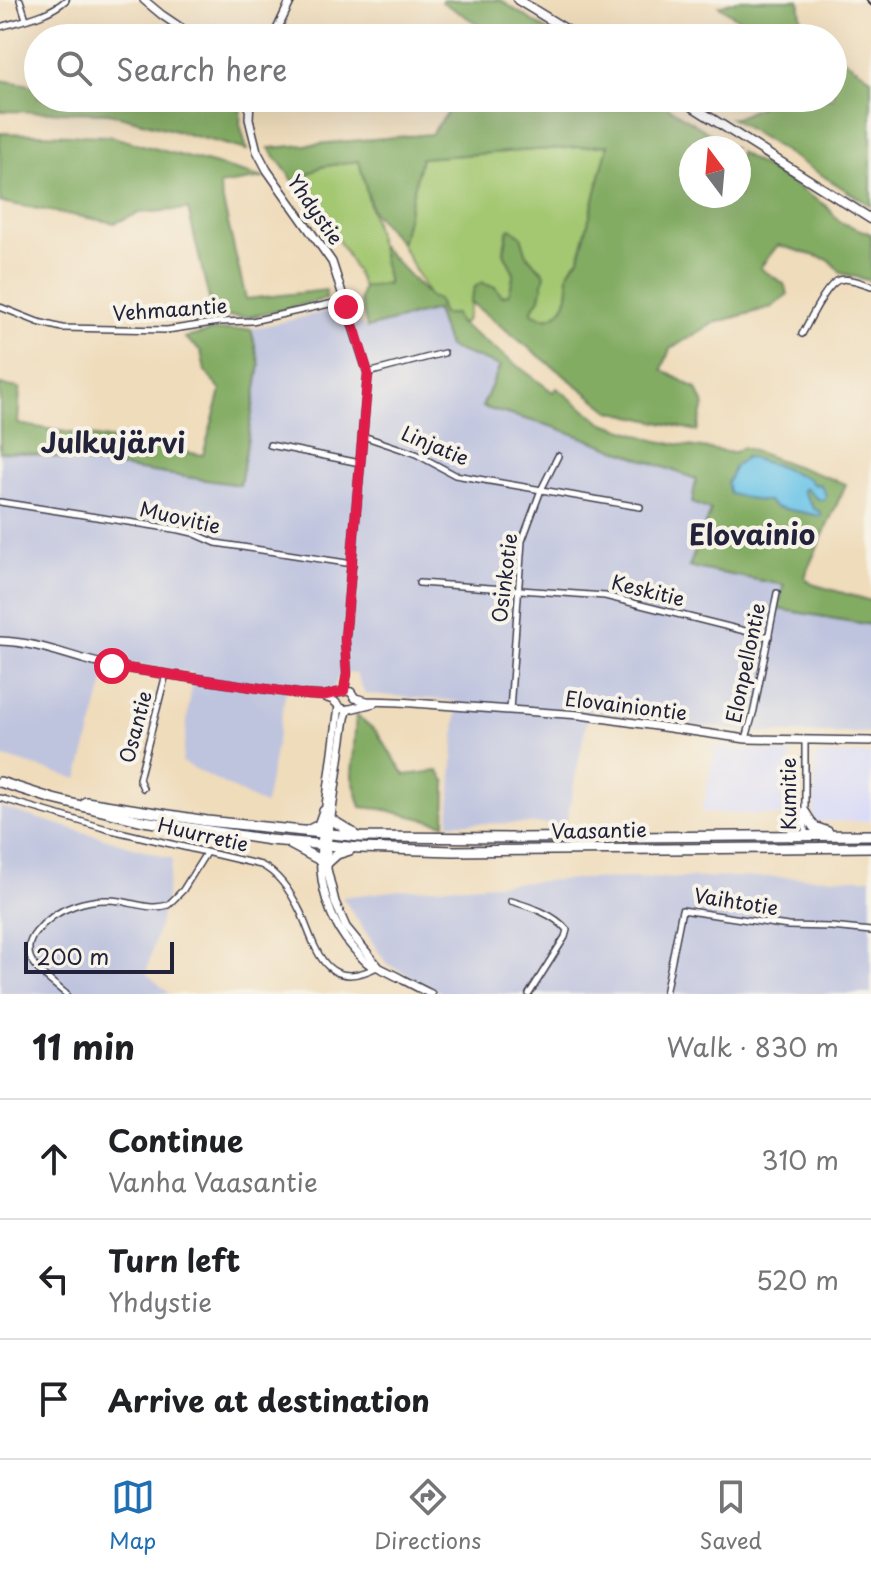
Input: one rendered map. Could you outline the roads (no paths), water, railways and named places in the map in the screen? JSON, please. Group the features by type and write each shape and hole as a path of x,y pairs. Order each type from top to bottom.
{"highway":[{"name":"Vaasantie","path":"0,782 53,799 143,821 283,841 360,837 871,835"},
{"name":"Vaasantie","path":"20,789 131,810 305,832 360,848 453,851 871,847"},
{"path":"305,832 319,825 324,811"},
{"path":"805,813 809,823 819,830 848,835"},
{"path":"791,836 805,813"},
{"path":"332,820 360,837"},
{"path":"283,841 323,862 337,854 360,848"}],"main road":[{"path":"144,0 175,24"},
{"path":"280,24 291,0"},
{"path":"518,0 557,24"},
{"name":"Yhdystie","path":"249,112 257,151 267,170 332,262 368,373 345,639 347,674 355,696"},
{"path":"701,112 871,219"},
{"path":"0,641 40,645 90,662 293,694 323,696 349,691 355,696 355,703 345,718 332,820 325,840"},
{"name":"Yhdystie","path":"342,692 347,674"},
{"path":"342,692 324,811 323,862 346,927 378,966 431,994"},
{"path":"323,696 350,709"},
{"name":"Elovainiontie","path":"355,696 376,703"},
{"name":"Elovainiontie","path":"350,709 399,702 604,718 746,739 871,741"}],"street":[{"path":"20,0 26,19"},
{"path":"0,27 57,8 66,0"},
{"path":"802,334 827,290 838,280 871,286"},
{"name":"Vehmaantie","path":"0,307 62,328 167,330 219,322 252,321 343,301"},
{"path":"368,373 444,353"},
{"name":"Linjatie","path":"363,436 401,447 455,475 640,507"},
{"path":"270,445 360,463"},
{"name":"Osinkotie","path":"510,710 522,541 558,456"},
{"name":"Muovitie","path":"0,502 180,530 216,543 353,564"},
{"name":"Keskitie","path":"419,583 605,596 769,637"},
{"name":"Elonpellontie","path":"746,739 777,593"},
{"name":"Osantie","path":"143,788 139,779 166,674"},
{"name":"Kumitie","path":"805,740 805,848"},
{"name":"Huurretie","path":"0,798 107,829 261,865 278,877 301,914 321,968 332,978"},
{"path":"66,994 31,961 29,943 40,927 56,915 86,902 106,899 149,906 168,905 183,890 206,853"},
{"path":"511,901 549,916 567,930 529,994"},
{"name":"Vaihtotie","path":"665,994 682,910 778,925 871,931"},
{"path":"361,981 378,966"}],"water":[{"path":"746,457 775,465 816,485 820,484 826,495 824,500 805,488 802,490 821,516 730,494 727,483 735,466"}],"railway":[{"path":"865,0 871,6"}],"district":[{"name":"Julkujärvi","path":"113,443"},
{"name":"Elovainio","path":"752,535"}]}
